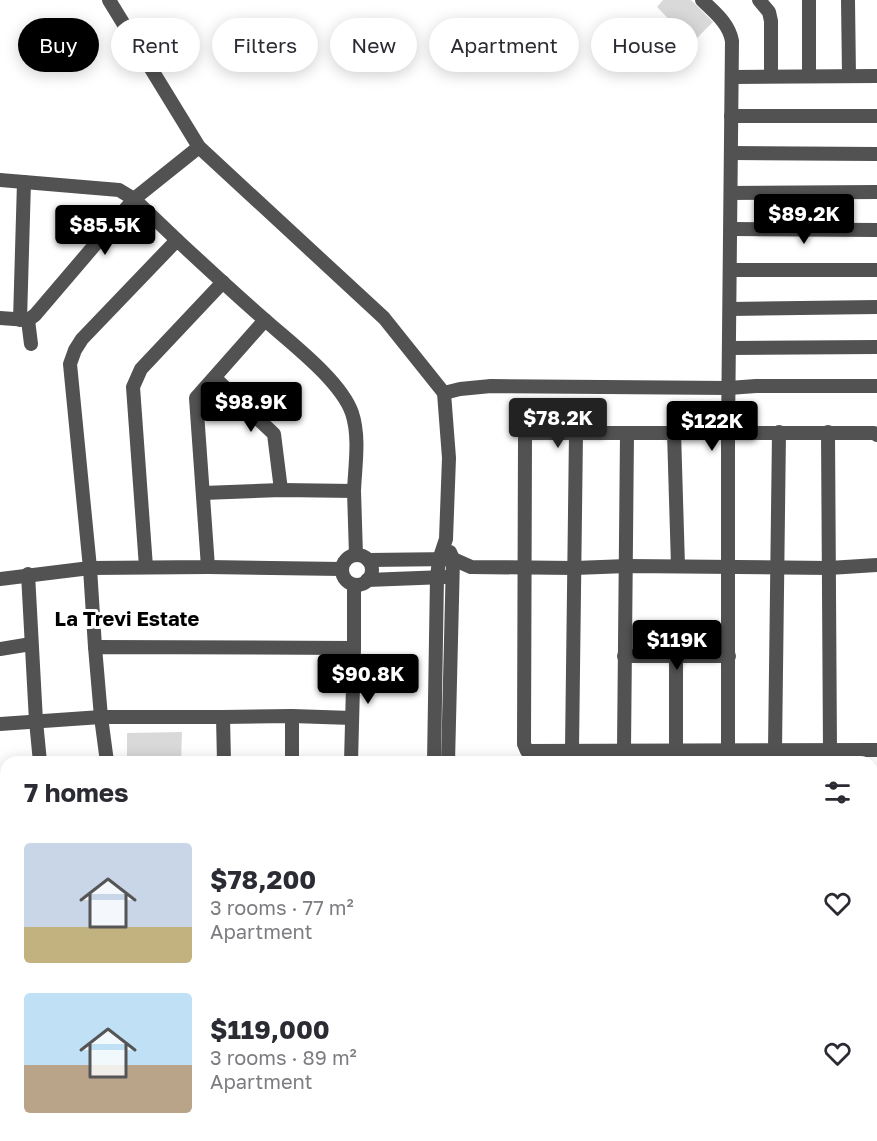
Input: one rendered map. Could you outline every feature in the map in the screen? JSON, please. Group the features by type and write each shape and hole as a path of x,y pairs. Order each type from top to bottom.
{"street":[{"path":"109,0 199,147 384,318 444,393 449,458 446,559 452,577 448,756"},
{"path":"702,0 730,31 732,77 728,433 728,752"},
{"path":"759,0 769,12 771,75"},
{"path":"809,0 809,76"},
{"path":"848,0 849,76"},
{"path":"732,77 877,76"},
{"path":"731,117 877,116"},
{"path":"0,318 24,320 35,315 134,199 199,147"},
{"path":"731,153 877,154"},
{"path":"0,180 109,188 119,190 134,199 303,353 346,401 355,431 354,491 362,557 371,567 371,574 361,582 354,648 351,756"},
{"path":"24,182 24,320 31,344"},
{"path":"731,193 877,192"},
{"path":"731,229 877,230"},
{"path":"106,756 70,364 82,339 177,240"},
{"path":"731,270 877,270"},
{"path":"146,567 134,387 141,369 223,282"},
{"path":"730,309 877,307"},
{"path":"208,567 195,403 199,392 215,378 265,320"},
{"path":"730,348 877,347"},
{"path":"215,378 274,434 281,490"},
{"path":"444,393 460,388 511,386 729,388 877,386"},
{"path":"674,432 678,566"},
{"path":"775,750 779,432"},
{"path":"828,432 830,750"},
{"path":"877,435 874,433 828,432 529,433 525,438 524,567 524,744 527,751 877,750"},
{"path":"572,750 576,433"},
{"path":"624,749 627,434"},
{"path":"203,493 281,490 354,491"},
{"path":"471,567 452,577 361,582 347,582 342,569 349,557 446,559 471,567 877,565"},
{"path":"434,756 437,577 446,559"},
{"path":"0,579 90,568 342,569"},
{"path":"28,574 39,756"},
{"path":"0,649 31,644"},
{"path":"95,647 354,648"},
{"path":"676,655 676,751"},
{"path":"624,656 729,656"},
{"path":"291,756 292,716"},
{"path":"0,724 101,717 352,718"},
{"path":"223,717 224,756"}],"shaded area":[{"path":"663,0 691,0 713,22 698,37 698,18 668,18 657,7"},
{"path":"182,732 181,756 127,756 127,733"}],"district":[{"name":"La Trevi Estate","path":"127,619"}]}
